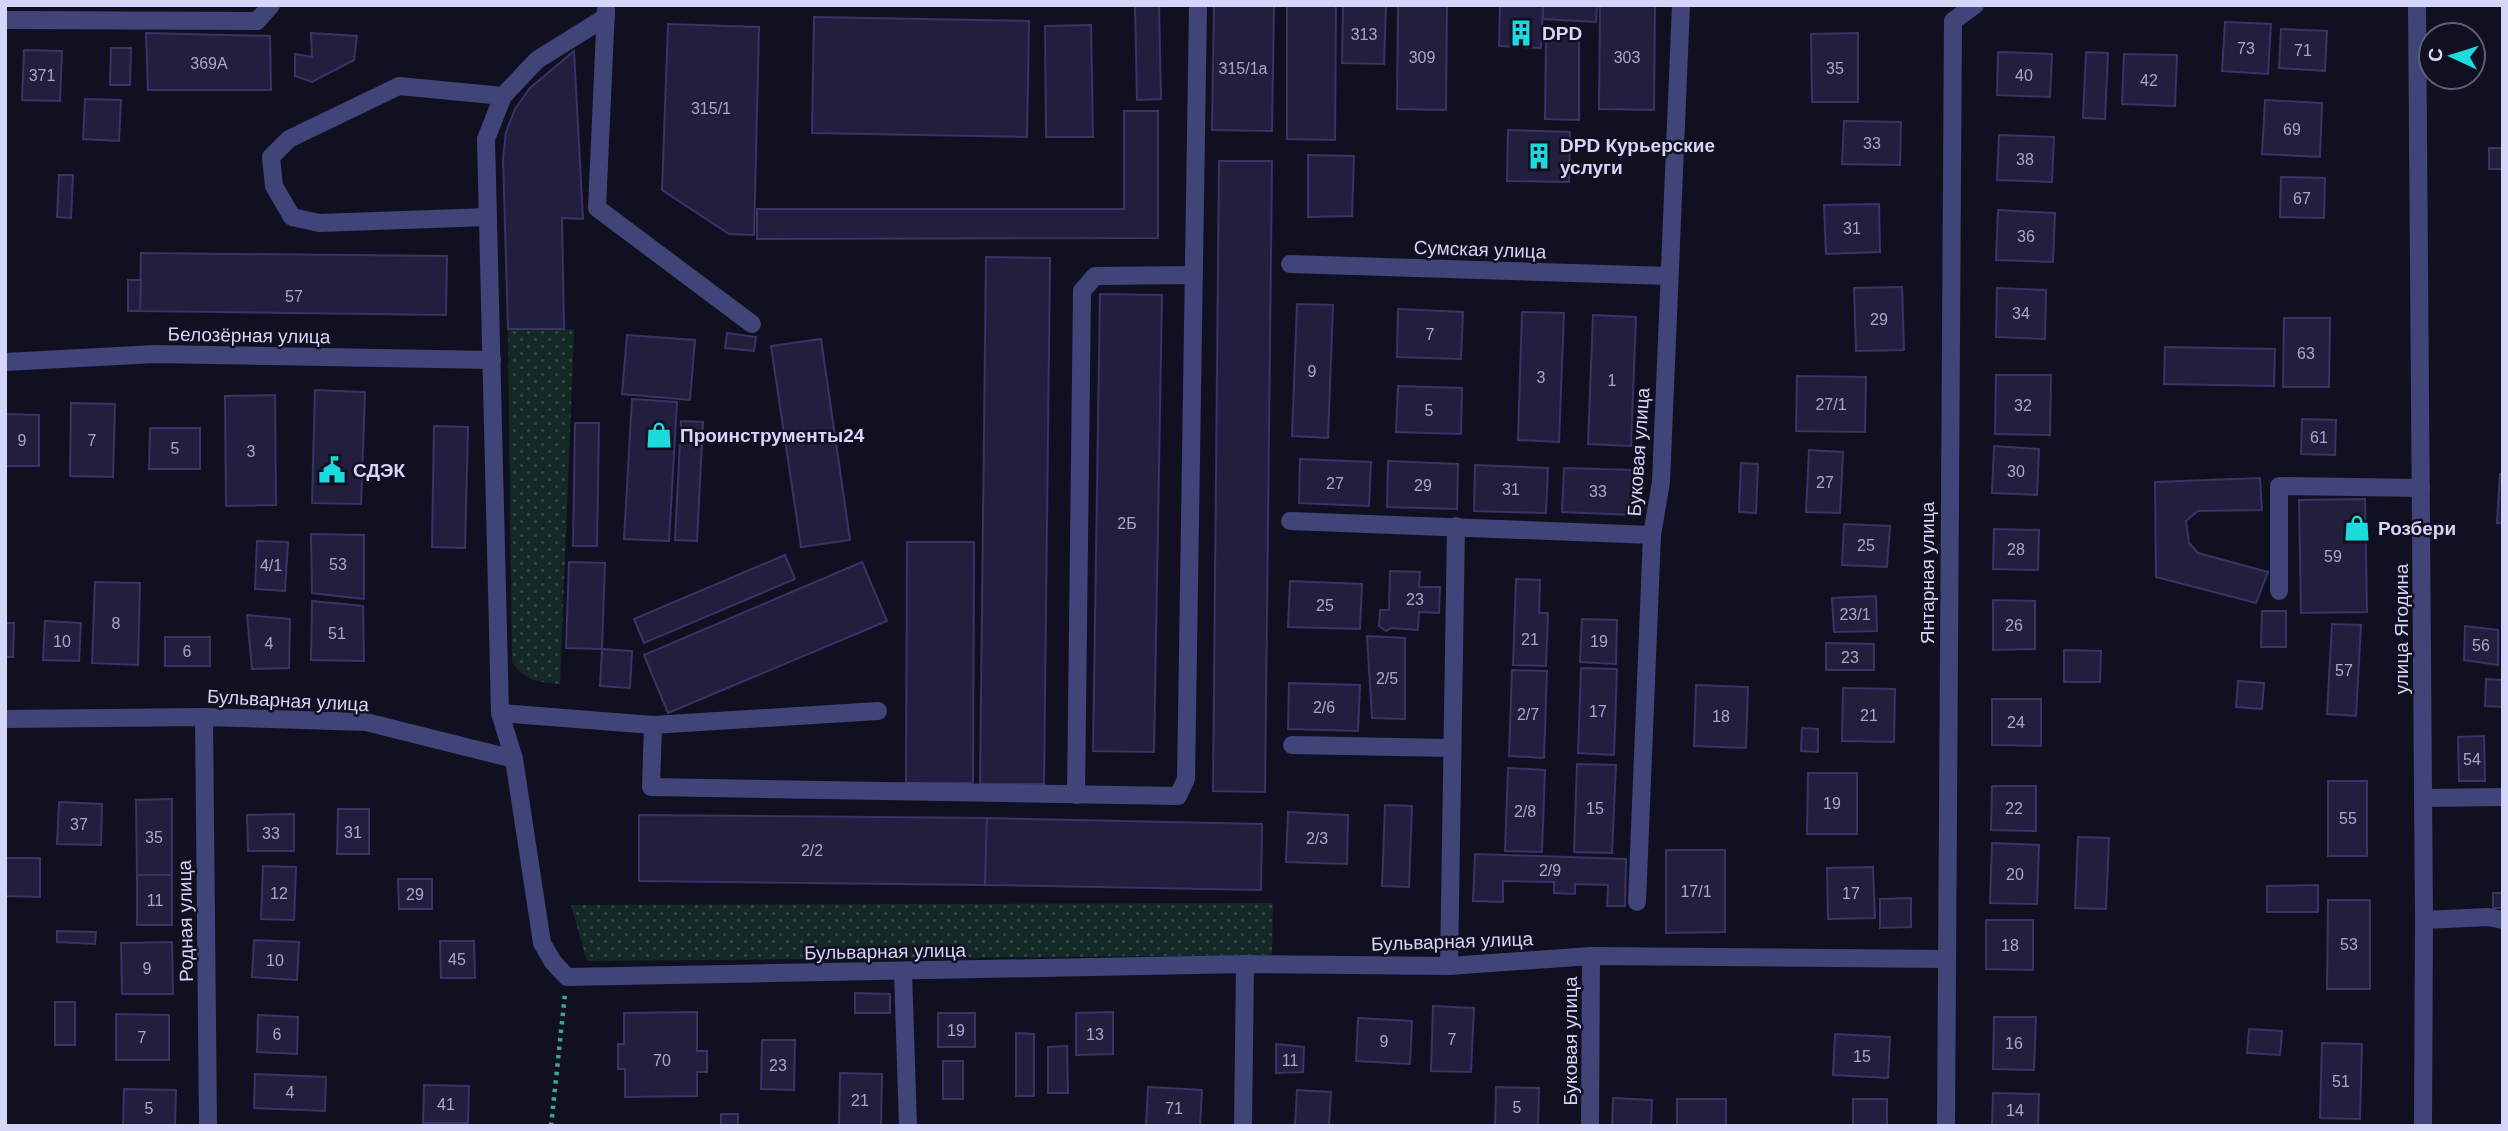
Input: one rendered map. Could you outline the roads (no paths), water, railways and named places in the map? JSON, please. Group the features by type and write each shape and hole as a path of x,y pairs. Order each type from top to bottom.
{"street":[{"path":"5,20 257,21 271,5"},
{"path":"653,725 651,787 1178,796 1186,779 1198,5"},
{"name":"Буковая улица","path":"1637,902 1652,535 1661,482 1681,5"},
{"name":"Янтарная улица","path":"1946,1126 1952,21 1975,5"},
{"name":"улица Ягодина","path":"2417,5 2424,920 2423,1126"},
{"path":"513,759 500,713 486,139 503,96 537,60 606,11"},
{"path":"606,11 597,208 752,324"},
{"path":"488,217 319,223 292,217 274,186 271,158 289,139 399,86 503,96"},
{"name":"Сумская улица","path":"1290,264 1669,276"},
{"path":"1076,795 1082,291 1095,276 1193,275"},
{"name":"Белозёрная улица","path":"5,362 155,354 492,360"},
{"path":"2279,591 2280,486 2421,488"},
{"path":"1290,521 1652,535"},
{"path":"1449,966 1450,748 1456,526"},
{"path":"500,713 653,725 878,711"},
{"name":"Бульварная улица","path":"5,719 204,717 366,722 513,759 542,943 553,962 568,976 1245,964 1449,966 1591,956 1945,959"},
{"name":"Родная улица","path":"204,717 208,1126"},
{"path":"1292,745 1450,748"},
{"path":"2423,798 2503,797"},
{"path":"2424,920 2488,917 2503,920"},
{"name":"Буковая улица","path":"1590,1126 1591,956"},
{"path":"1242,1126 1245,964"},
{"path":"903,972 908,1126"}],"place":[{"name":"DPD","path":"1521,33"},
{"name":"DPD Курьерские услуги","path":"1539,156"},
{"name":"Проинструменты24","path":"659,435"},
{"name":"СДЭК","path":"332,470"},
{"name":"Розбери","path":"2357,528"}]}
